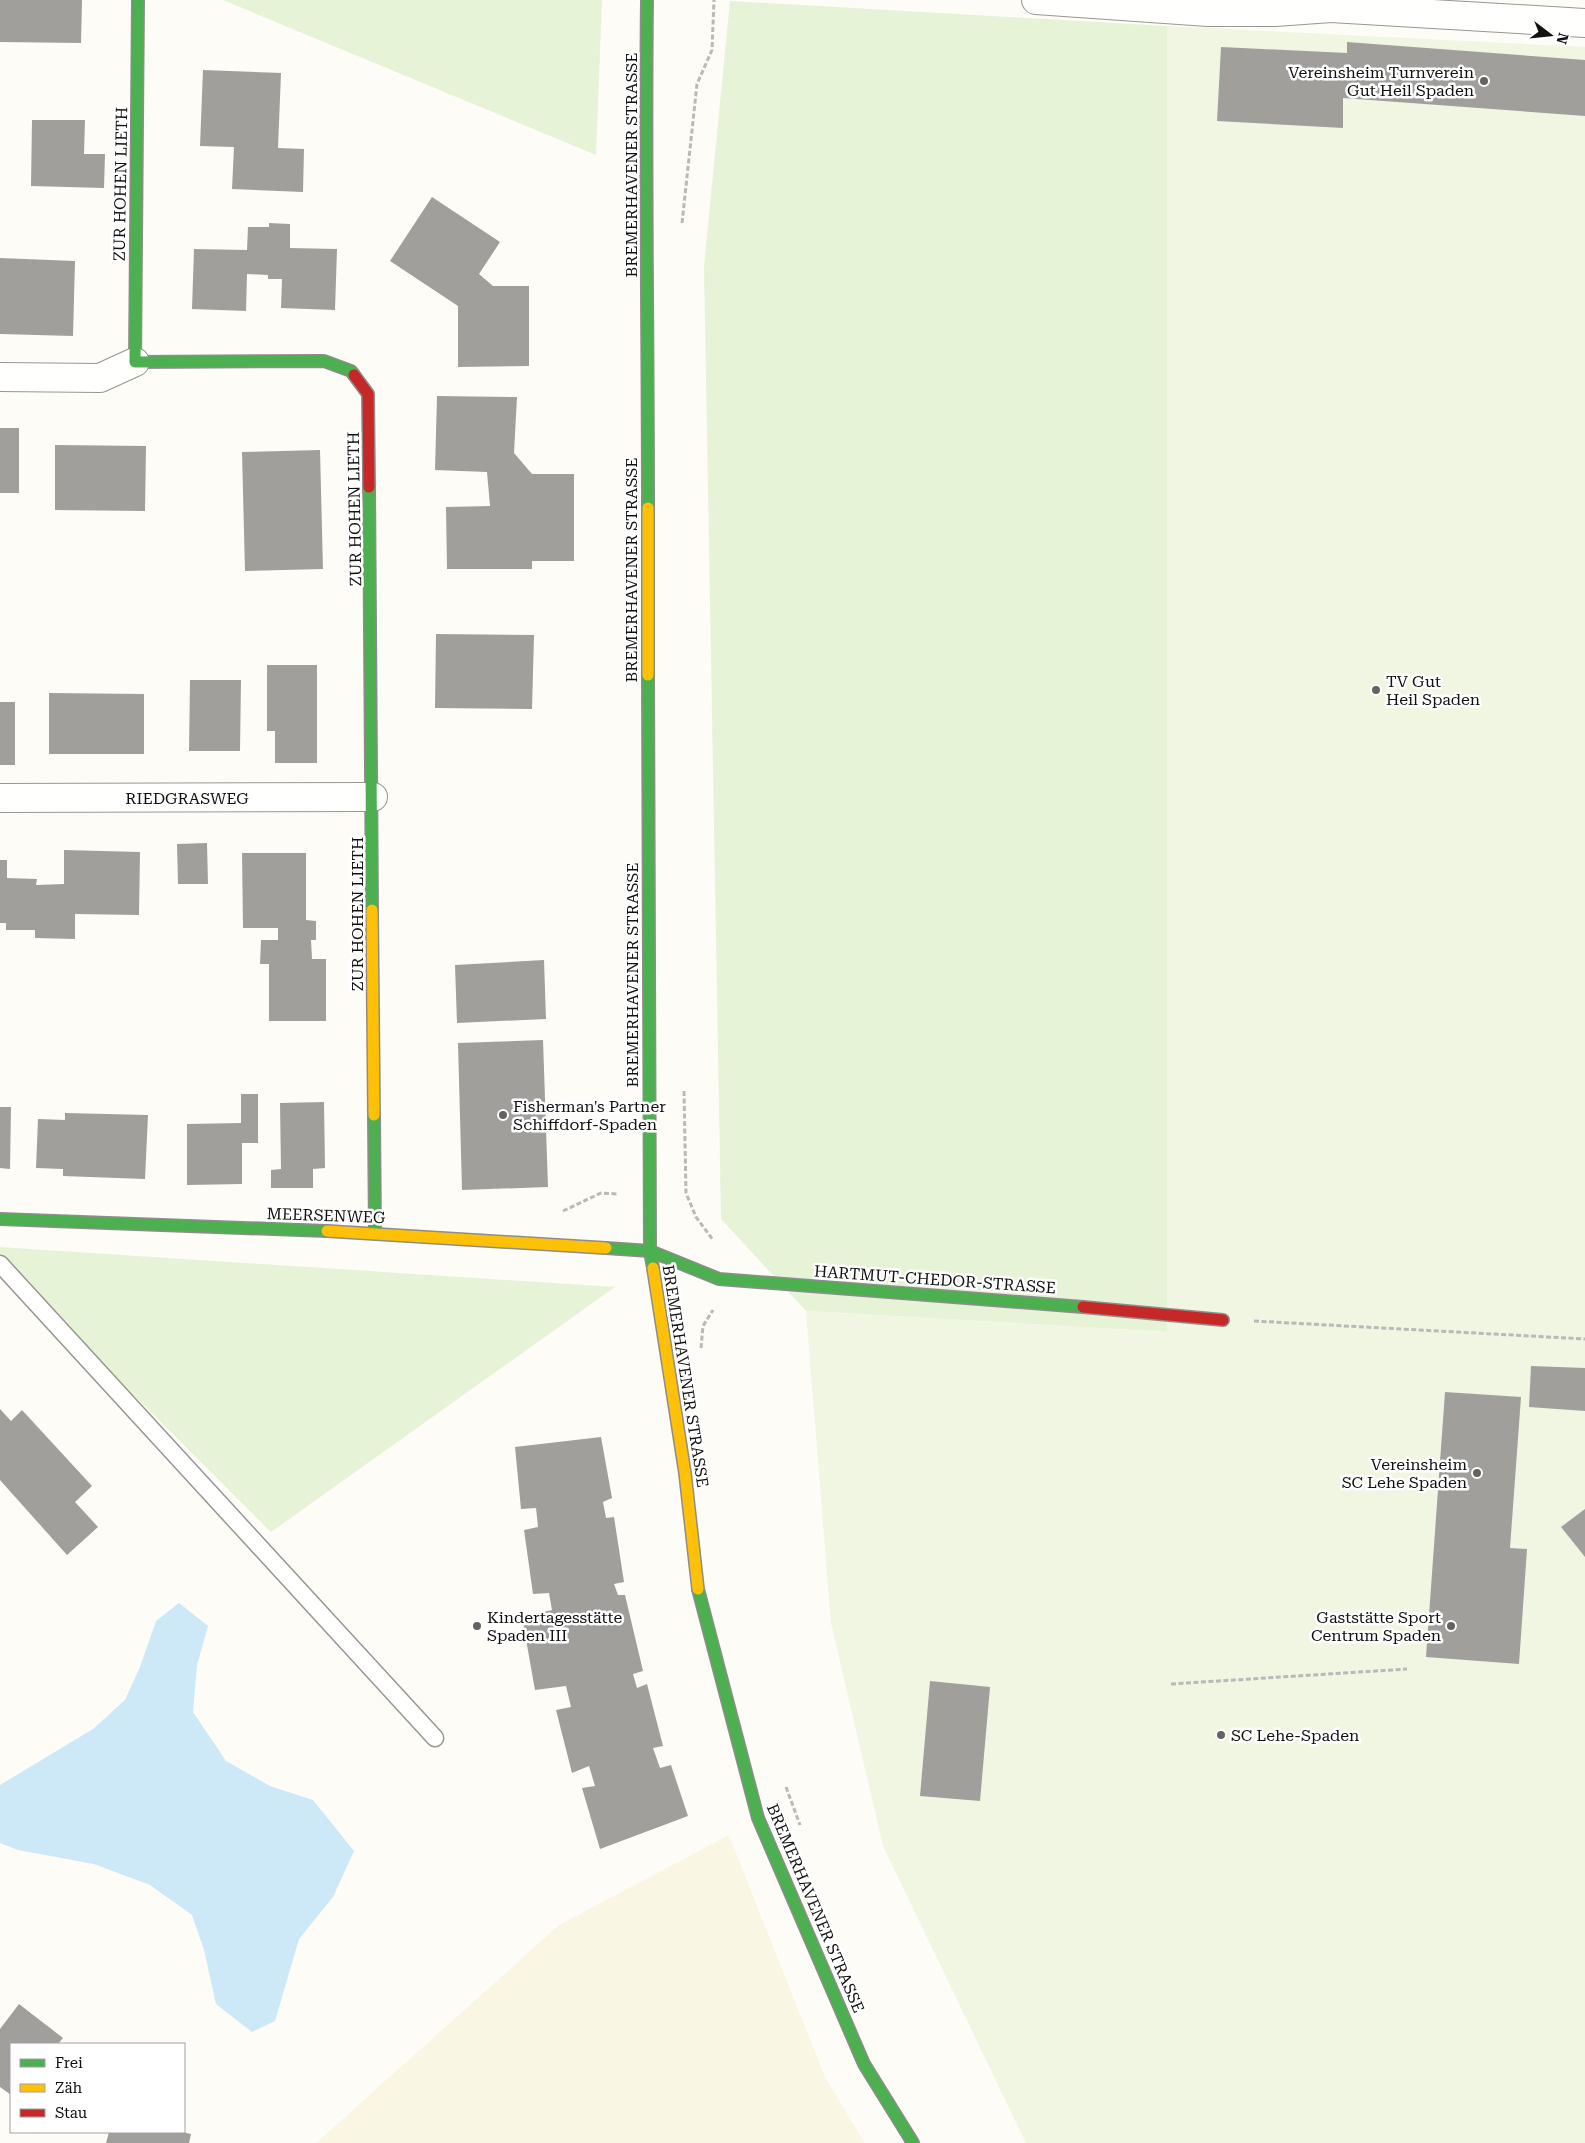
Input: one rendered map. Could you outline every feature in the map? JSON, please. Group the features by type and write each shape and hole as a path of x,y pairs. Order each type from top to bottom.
{"street":[{"name":"ZUR HOHEN LIETH","path":"138,0 134,362 324,361 351,372 368,394 373,797 375,1233"},
{"name":"BREMERHAVENER STRASSE","path":"647,0 645,171 648,259 650,1251 685,1473 699,1600 758,1818 864,2064 913,2143"},
{"path":"1036,0 1208,12 1275,12 1331,8 1585,23"},
{"path":"0,377 100,378 134,362"},
{"name":"RIEDGRASWEG","path":"0,798 373,797"},
{"name":"MEERSENWEG","path":"0,1219 375,1233 650,1251"},
{"name":"HARTMUT-CHEDOR-STRASSE","path":"650,1251 718,1279 1134,1311 1224,1320"}],"lane":[{"path":"0,1264 435,1738"}],"path":[{"path":"681,232 697,84 712,50 714,0"},
{"path":"684,1084 686,1193 696,1216 719,1247 716,1305 703,1326 700,1353"},
{"path":"557,1214 601,1194 686,1193"},
{"path":"1224,1320 1585,1339"},
{"path":"1171,1684 1407,1669"},
{"path":"783,1779 800,1826"}],"shaded area":[{"path":"729,1835 825,2077 865,2143 316,2143 559,1925"}],"green space":[{"path":"223,0 602,0 596,155"},
{"path":"730,1 1167,26 1168,1332 806,1311 721,1219 704,266"},
{"path":"1167,26 1585,47 1585,2143 1026,2143 883,1846 831,1623 806,1311 1167,1332"},
{"path":"0,1247 615,1287 271,1532 0,1261"}],"water":[{"path":"179,1603 208,1626 197,1665 193,1712 226,1761 270,1786 313,1800 354,1851 333,1897 299,1939 275,2021 252,2032 216,2004 204,1950 192,1915 150,1885 94,1864 18,1850 0,1843 0,1785 93,1729 125,1700 140,1667 156,1621"}],"building":[{"path":"0,0 82,0 81,43 0,42"},
{"path":"1347,42 1585,60 1585,116 1343,98 1343,128 1217,121 1221,47 1347,53"},
{"path":"203,70 281,73 278,148 304,149 303,192 232,189 234,147 200,146"},
{"path":"32,120 85,120 84,154 105,154 104,188 31,186"},
{"path":"432,197 500,242 479,274 493,286 529,286 529,366 458,367 458,306 390,261"},
{"path":"269,223 290,224 290,248 337,249 335,310 281,308 282,279 268,279 268,275 247,274 246,311 192,309 194,249 247,250 248,227 269,227"},
{"path":"0,258 75,261 73,336 0,334"},
{"path":"437,396 517,397 514,453 532,474 574,474 574,561 532,561 532,569 447,569 446,507 490,506 487,472 435,470"},
{"path":"0,428 19,428 19,493 0,493"},
{"path":"55,445 146,446 145,511 55,510"},
{"path":"320,450 323,569 245,571 242,452"},
{"path":"436,634 534,635 532,709 435,708"},
{"path":"267,665 317,665 317,763 275,763 275,731 267,731"},
{"path":"190,680 241,680 240,751 189,751"},
{"path":"49,693 144,694 144,754 49,754"},
{"path":"0,702 15,702 15,765 0,765"},
{"path":"207,843 208,884 178,884 177,844"},
{"path":"64,850 140,852 139,915 75,914 75,939 35,938 35,930 6,930 6,923 0,923 0,860 7,860 7,878 37,879 36,885 64,884"},
{"path":"242,853 306,853 306,920 316,921 316,940 311,940 312,959 326,959 326,1021 269,1021 269,964 260,964 261,940 278,940 278,928 243,928"},
{"path":"544,960 546,1019 457,1023 455,965"},
{"name":"Fisherman's Partner Schiffdorf-Spaden","path":"543,1040 548,1187 462,1190 458,1043"},
{"path":"241,1094 258,1094 258,1143 242,1143 242,1184 187,1185 187,1124 241,1123"},
{"path":"324,1102 325,1168 313,1169 313,1188 271,1188 271,1170 281,1169 280,1103"},
{"path":"0,1107 11,1107 10,1169 0,1168"},
{"path":"65,1113 148,1115 145,1179 63,1176 63,1169 36,1168 38,1119 65,1120"},
{"path":"1531,1366 1585,1368 1585,1411 1529,1407"},
{"name":"Vereinsheim SC Lehe Spaden","path":"1445,1392 1521,1397 1510,1548 1527,1549 1519,1664 1426,1657"},
{"path":"0,1409 11,1421 22,1410 92,1486 75,1502 98,1527 67,1555 0,1480"},
{"path":"601,1437 612,1498 603,1502 606,1518 614,1517 624,1582 614,1584 618,1595 625,1595 643,1671 633,1674 637,1688 647,1684 663,1746 653,1748 660,1768 671,1765 688,1816 600,1849 582,1788 595,1786 589,1766 572,1773 556,1710 571,1707 566,1686 535,1690 522,1617 552,1610 549,1593 533,1594 524,1530 538,1527 536,1508 521,1509 515,1447"},
{"path":"1585,1509 1585,1557 1561,1527"},
{"path":"930,1681 990,1687 980,1801 920,1796"},
{"path":"19,2004 63,2038 59,2043 10,2043 10,2094 0,2087 0,2029"},
{"path":"109,2133 191,2134 189,2143 106,2143"}],"traffic: fast":[{"path":"138,0 135,362 324,361 351,371 354,375"},
{"path":"647,0 648,508"},
{"path":"369,487 372,910"},
{"path":"648,675 650,1251 653,1268"},
{"path":"374,1115 375,1233"},
{"path":"0,1219 327,1231"},
{"path":"606,1248 650,1251 719,1279 1083,1307"},
{"path":"698,1589 758,1818 864,2064 913,2143"}],"traffic: slow":[{"path":"648,508 648,675"},
{"path":"372,910 374,1115"},
{"path":"327,1231 606,1248"},
{"path":"653,1268 685,1473 698,1589"}],"traffic: jam":[{"path":"354,375 368,394 369,487"},
{"path":"1083,1307 1223,1320"}],"place":[{"name":"Vereinsheim Turnverein Gut Heil Spaden","path":"1484,81"},
{"name":"TV Gut Heil Spaden","path":"1376,690"},
{"name":"Fisherman's Partner Schiffdorf-Spaden","path":"503,1115"},
{"name":"Vereinsheim SC Lehe Spaden","path":"1477,1473"},
{"name":"Kindertagesstätte Spaden III","path":"477,1626"},
{"name":"Gaststätte Sport Centrum Spaden","path":"1451,1626"},
{"name":"SC Lehe-Spaden","path":"1221,1735"}]}
